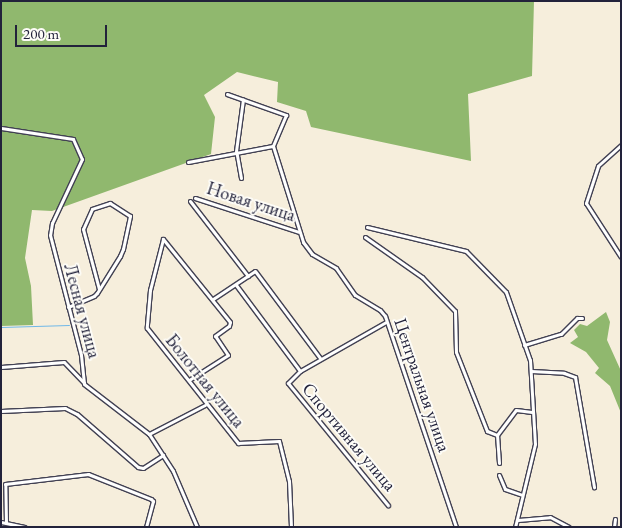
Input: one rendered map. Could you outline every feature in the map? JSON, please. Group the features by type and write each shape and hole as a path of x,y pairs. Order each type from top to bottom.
{"street":[{"path":"227,94 284,113 273,146 299,232"},
{"path":"241,178 236,151 243,99"},
{"name":"Лесная улица","path":"1,128 73,139 82,159 52,224 50,235 81,355 84,384 149,434 163,455 197,527"},
{"path":"621,145 598,166 586,204 621,257"},
{"path":"188,162 236,151 273,146"},
{"name":"Новая улица","path":"194,198 299,232"},
{"path":"190,201 248,276"},
{"path":"68,307 91,298 99,289 120,256 131,221 127,212 110,203 92,208 83,229 99,289"},
{"path":"367,227 469,254 506,292 531,371 533,456 522,495 516,527"},
{"name":"Центральная улица","path":"299,232 312,254 336,268 355,295 380,310 386,322 456,527"},
{"path":"364,237 422,277 455,311 456,352 487,430 497,435"},
{"name":"Болотная улица","path":"213,299 163,239 150,290 147,328 189,380 205,405 238,443 279,441 289,481 291,527"},
{"path":"189,380 228,355 215,336 229,326 230,322 213,299 255,271 320,358"},
{"path":"236,285 300,371"},
{"path":"524,345 561,334 577,318 582,318"},
{"name":"Спортивная улица","path":"386,322 320,358 288,381 290,389 388,505"},
{"path":"1,367 64,362 84,384"},
{"path":"531,371 564,373 575,377 594,487"},
{"path":"149,434 205,405"},
{"path":"1,411 65,408 77,414 138,467 143,468 163,455"},
{"path":"499,463 497,435 516,410 532,412"},
{"path":"6,523 5,484 88,474 151,499 154,502 146,527"},
{"path":"499,475 505,489 522,495"},
{"path":"518,520 550,517 569,527"},
{"path":"614,527 615,519"},
{"path":"1,522 24,527"}],"green space":[{"path":"1,1 534,1 532,76 468,94 471,161 311,127 306,111 277,102 278,82 237,72 204,95 215,117 211,154 52,211 32,210 25,258 31,286 33,325 2,326"},
{"path":"606,312 610,322 607,340 621,371 621,413 610,386 595,373 599,368 586,352 570,343 578,337 574,330 580,324 587,326"}],"waterway":[{"path":"1,327 69,325"}]}
